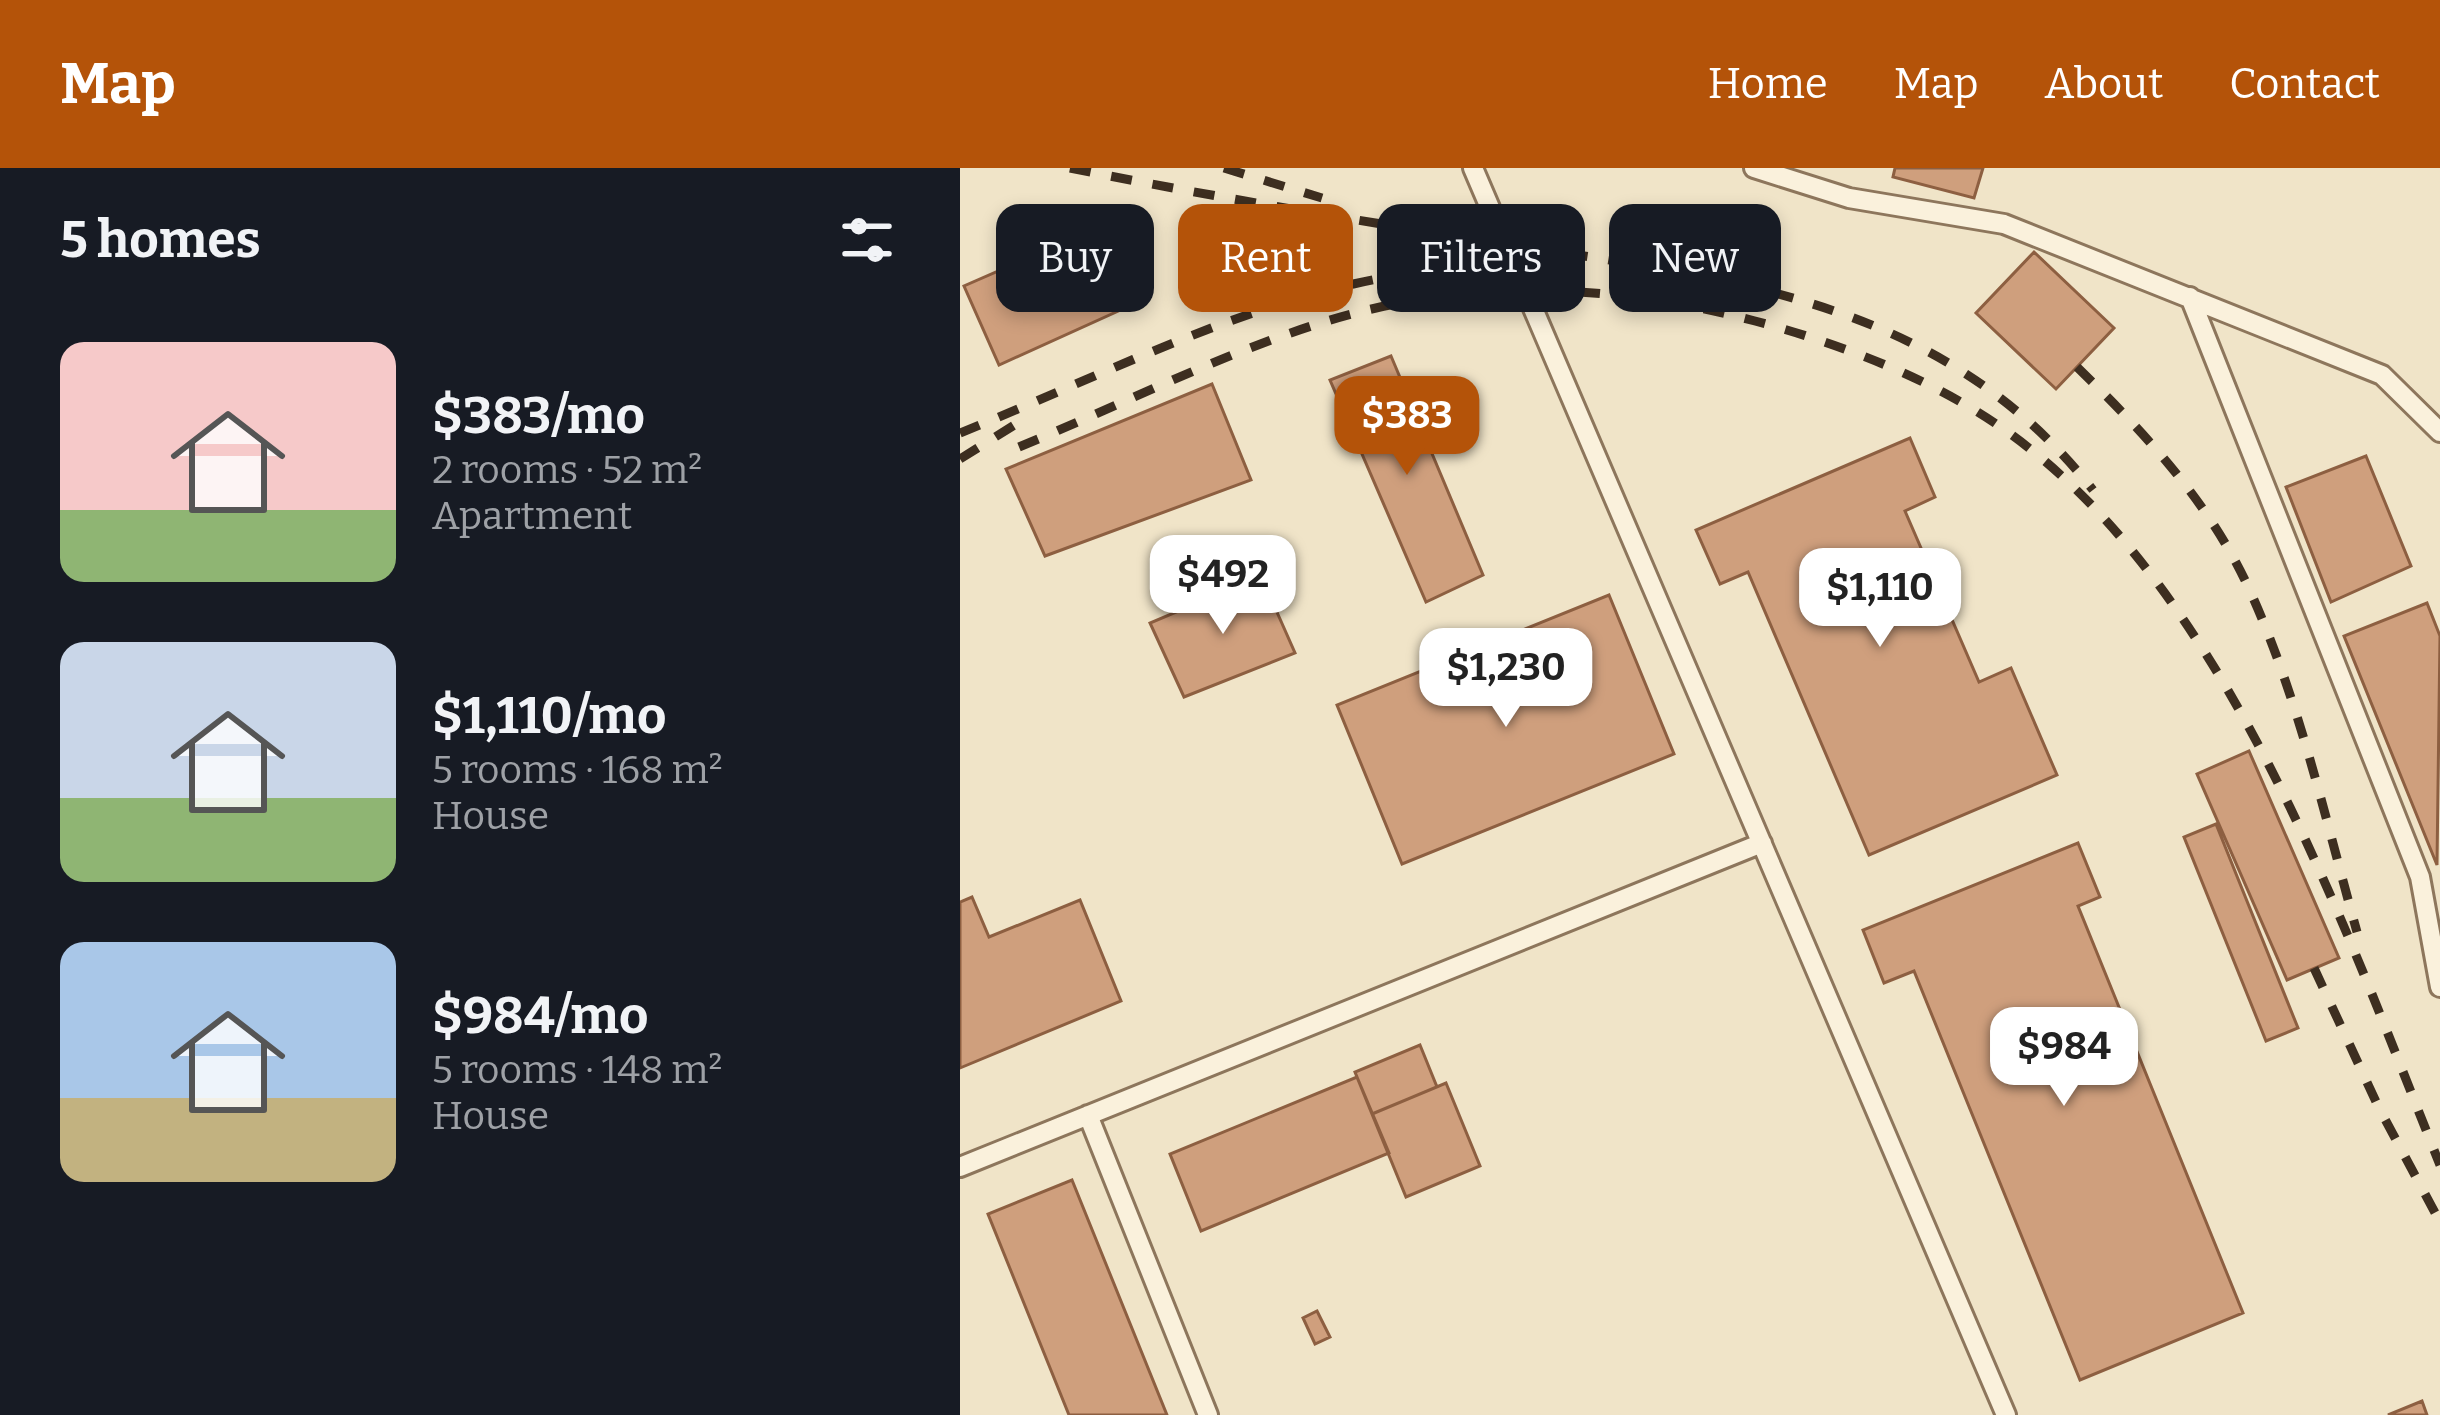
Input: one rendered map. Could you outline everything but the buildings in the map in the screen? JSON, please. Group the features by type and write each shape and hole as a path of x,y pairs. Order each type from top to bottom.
{"lane":[{"path":"1473,168 2006,1415"},
{"path":"1754,168 1849,198 2004,224 2382,375 2440,432"},
{"path":"2190,297 2420,878 2440,987"},
{"path":"960,1167 1762,843"},
{"path":"1088,1115 1208,1415"}],"railway":[{"path":"1070,168 1284,208 1665,269 1823,307 1897,336 1968,375 2033,425 2093,490"},
{"path":"1224,168 1322,198"},
{"path":"960,433 1193,335 1272,306 1353,284 1434,270 1517,268 1602,279"},
{"path":"1019,447 1287,334 1376,308 1471,293 1566,291 1708,310 1812,338 1924,382 1976,411 2061,475 2136,556 2202,648 2261,749 2312,855 2440,1165"},
{"path":"2077,367 2196,499 2250,591 2297,716 2357,932"},
{"path":"960,459 1016,424"},
{"path":"2314,968 2378,1106 2440,1222"}]}
